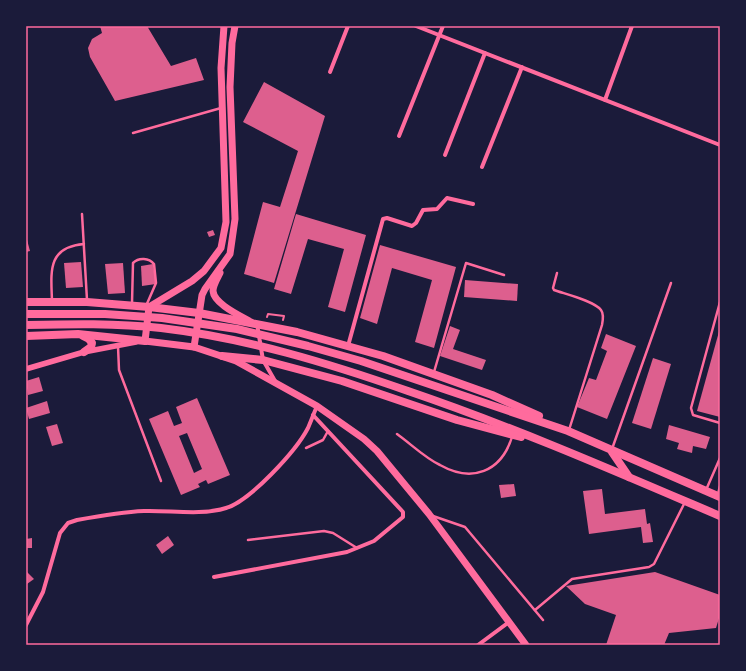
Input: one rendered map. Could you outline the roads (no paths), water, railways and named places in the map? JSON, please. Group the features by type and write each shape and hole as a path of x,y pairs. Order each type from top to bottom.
{"highway":[{"path":"26,302 87,302 147,307 199,315 257,327 297,332 348,346 492,396 538,415 568,431 612,451 719,497"},
{"path":"26,314 130,315 237,329 361,360 568,431"},
{"path":"26,325 127,325 160,328 238,340 306,358 371,378 490,419 720,516"},
{"path":"78,334 89,339 92,343 91,347 84,352"},
{"path":"26,336 78,334 145,341"},
{"path":"222,356 263,359 342,380 457,420 513,434 562,449"},
{"path":"612,451 630,477"},
{"path":"630,477 640,476 720,512"}],"main road":[{"path":"224,26 220,68 226,222 221,248 204,271 192,281 147,307 145,341 194,344 247,366 317,406 364,439 382,456 429,514 526,645"},
{"path":"235,26 232,43 230,87 235,219 230,254 215,284 214,294 226,307 257,327"},
{"path":"194,344 205,289 230,254"}],"street":[{"path":"330,72 348,26"},
{"path":"416,26 720,145"},
{"path":"399,136 443,26"},
{"path":"605,100 632,26"},
{"path":"445,155 484,53"},
{"path":"482,167 522,67"},
{"path":"348,346 383,219 387,218 412,226 416,224 423,210 437,209 447,198 473,204"},
{"path":"257,327 263,359 276,383"},
{"path":"26,369 84,352 145,341"},
{"path":"26,625 43,592 60,533 68,523 77,520 136,511 199,512 229,507 240,502 276,468 299,441 308,428 317,406"},
{"path":"214,578 347,552 374,541 403,517 403,512 313,415"},
{"path":"478,645 510,622"}],"lane":[{"path":"134,133 221,108"},
{"path":"82,214 87,302"},
{"path":"52,302 53,262 55,258 62,250 68,247 84,244"},
{"path":"132,305 134,263 139,259 148,259 154,264 156,284 147,307"},
{"path":"433,375 466,263 504,275"},
{"path":"557,273 553,288 554,290 594,305 601,310 603,317 602,325 568,431"},
{"path":"612,451 671,283"},
{"path":"720,302 691,408 693,415 720,423"},
{"path":"118,346 119,370 161,481"},
{"path":"306,448 323,440 329,431"},
{"path":"397,434 438,465 454,472 469,474 484,471 501,460 513,434"},
{"path":"706,492 720,458"},
{"path":"719,497 720,486"},
{"path":"535,610 572,579 649,567 654,564 685,501"},
{"path":"429,514 465,527 543,620"},
{"path":"248,540 324,531 344,539 357,548"}]}
